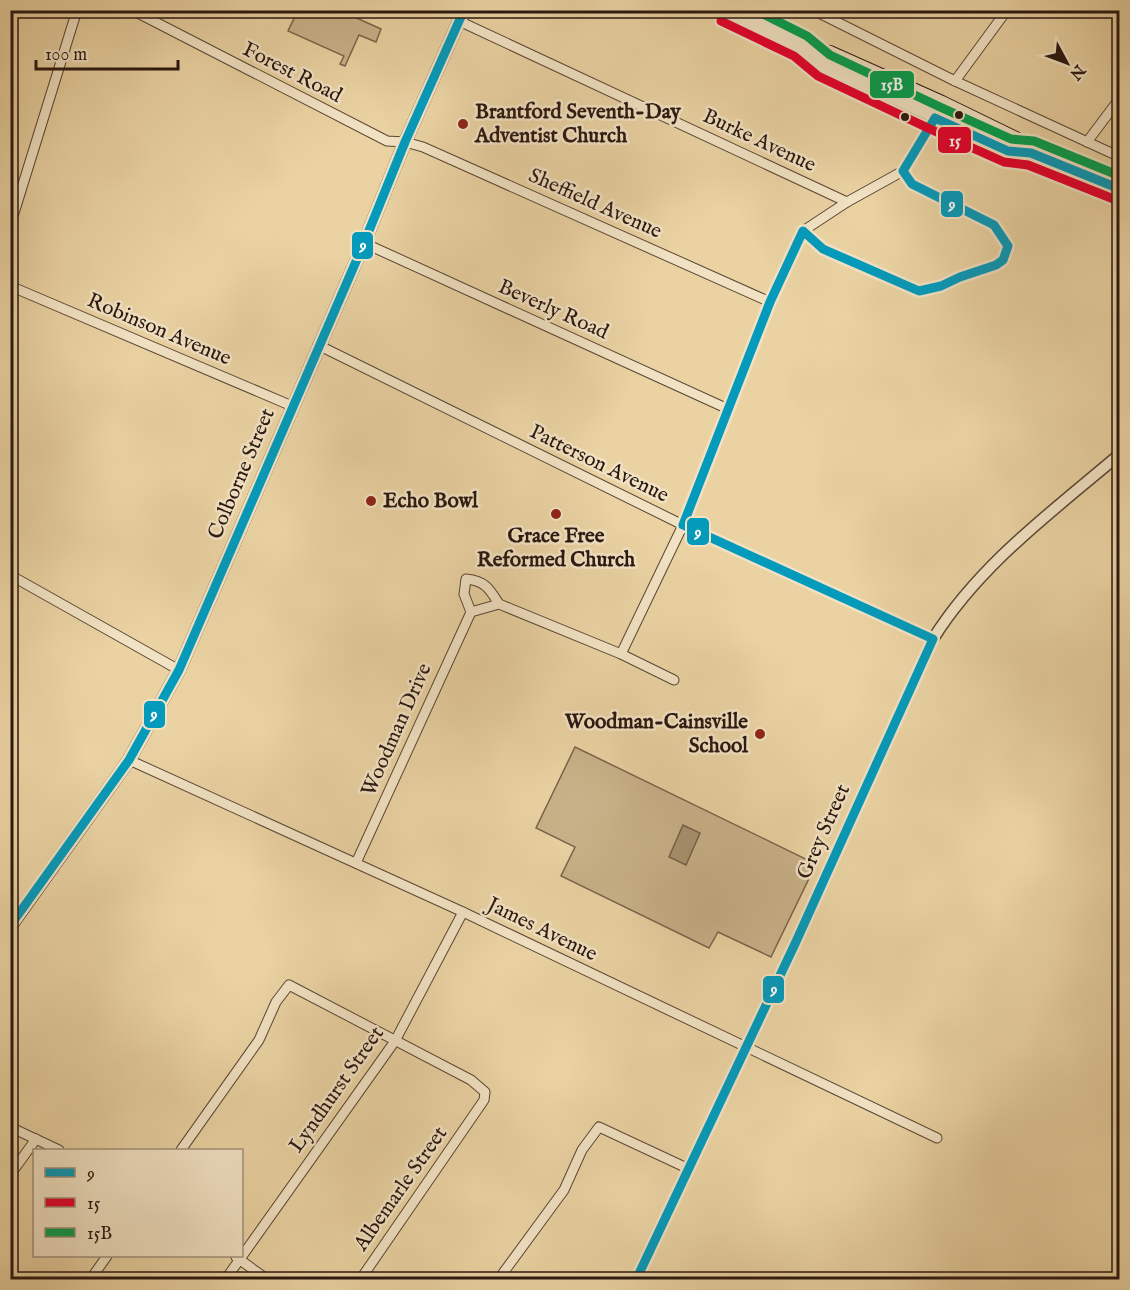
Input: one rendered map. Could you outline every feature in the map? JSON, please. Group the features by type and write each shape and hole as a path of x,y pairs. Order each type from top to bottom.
{"main road":[{"path":"726,10 801,46 830,52 942,102 1016,138 1031,153"},
{"name":"Colborne Street","path":"10,927 129,760 179,670 461,16"},
{"path":"801,46 823,65 1008,151 1031,153 1119,189"}],"street":[{"path":"10,226 77,10"},
{"name":"Forest Road","path":"132,10 387,141 405,142"},
{"path":"813,10 833,14 955,81 1119,157"},
{"path":"955,81 1007,10"},
{"name":"Burke Avenue","path":"461,16 847,202"},
{"path":"1087,142 1119,98"},
{"path":"621,654 683,525 770,302 803,231 847,202 903,171 942,102"},
{"name":"Sheffield Avenue","path":"405,142 423,147 770,302"},
{"name":"Beverly Road","path":"364,243 728,409"},
{"name":"Robinson Avenue","path":"10,286 292,406"},
{"name":"Patterson Avenue","path":"318,345 683,525 933,639"},
{"name":"Grey Street","path":"636,1280 794,946 933,639 958,602 983,574 1119,454"},
{"path":"10,575 179,670"},
{"path":"499,604 490,588 478,580 466,579 464,594 471,612 499,604 621,654 674,680"},
{"name":"Woodman Drive","path":"356,863 471,612"},
{"name":"James Avenue","path":"129,760 463,912 937,1138"},
{"name":"Lyndhurst Street","path":"243,1247 395,1041 463,912"},
{"path":"182,1149 259,1040 276,1002 289,985 395,1041"},
{"name":"Albemarle Street","path":"360,1280 484,1100 485,1092 471,1080 395,1041"},
{"path":"10,1127 57,1149"},
{"path":"498,1280 564,1190 582,1150 599,1127 689,1169"},
{"path":"10,1175 36,1139"},
{"path":"90,1280 106,1257"},
{"path":"236,1257 268,1280"},
{"name":"Lyndhurst Street","path":"225,1280 236,1257"}],"shaded area":[{"path":"298,10 326,11 334,14 335,11 341,11 381,29 376,42 359,35 345,66 340,64 344,56 288,31"},
{"path":"575,747 816,864 771,957 718,932 709,948 561,876 575,847 536,828"},
{"path":"683,825 700,833 686,865 669,857"}],"transit line":[{"name":"9","path":"10,926 129,760 179,670 364,243 405,142 464,10"},
{"name":"15B","path":"755,10 807,36 830,55 940,107 1011,139 1034,141 1120,176"},
{"name":"15","path":"721,21 794,56 818,76 930,129 1004,162 1028,165 1116,200"},
{"name":"9","path":"636,1280 794,946 933,639 683,525 770,302 803,231 823,249 919,291 941,286 996,265 1003,260 1008,246 994,225 912,184 903,171 935,118 1008,151 1031,153 1120,189"}],"place":[{"name":"Brantford Seventh-Day Adventist Church","path":"463,124"},
{"name":"Echo Bowl","path":"371,501"},
{"name":"Grace Free Reformed Church","path":"556,514"},
{"name":"Woodman-Cainsville School","path":"760,734"}]}
